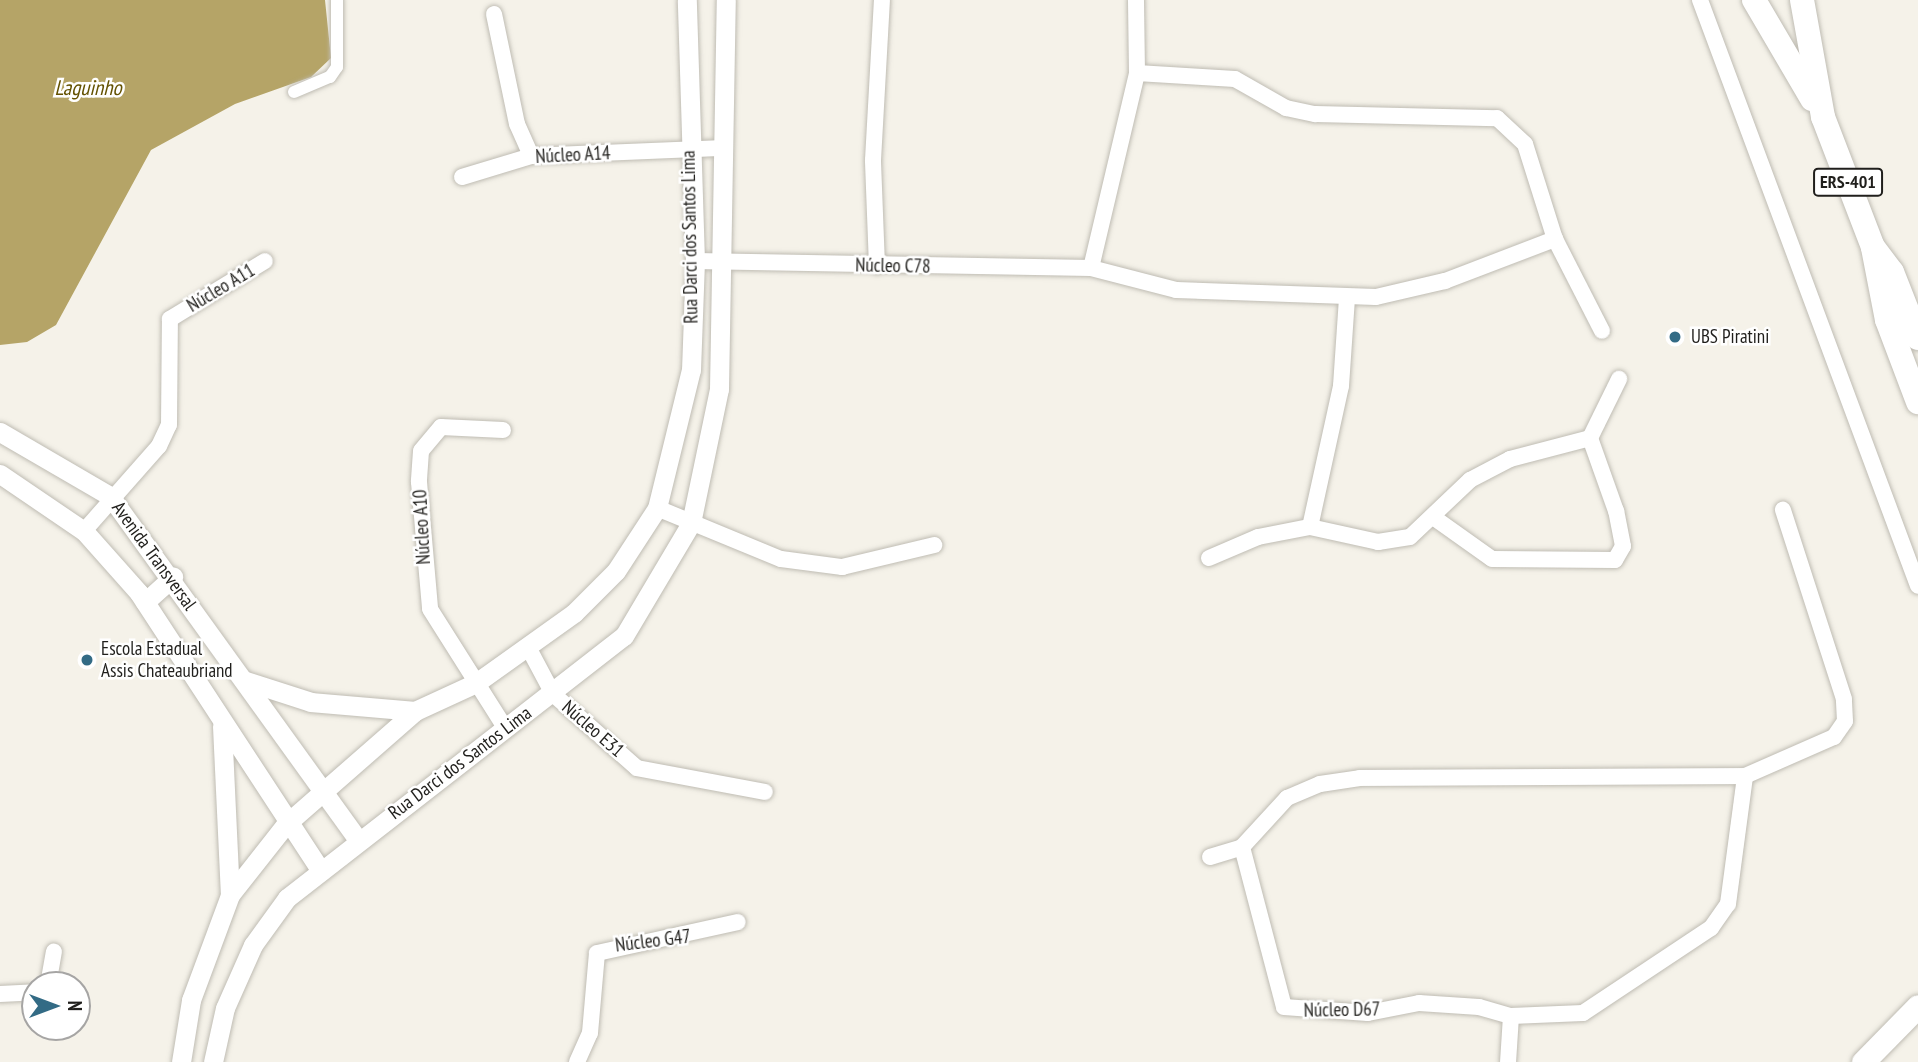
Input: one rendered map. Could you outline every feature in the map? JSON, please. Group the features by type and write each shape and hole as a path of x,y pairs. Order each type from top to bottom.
{"main road":[{"name":"ERS-401","path":"1755,0 1823,117 1873,247 1892,272 1918,338"},
{"name":"ERS-401","path":"1802,0 1823,117"},
{"path":"1873,247 1880,294 1918,402"},
{"path":"1863,1062 1918,1006"}],"street":[{"path":"294,92 330,77 337,67 337,0"},
{"name":"Rua Darci dos Santos Lima","path":"181,1062 191,1000 230,895 285,825 322,788 415,711 476,683 528,647 605,585 657,509 687,404 695,261 688,150 687,0"},
{"name":"Rua Darci dos Santos Lima","path":"213,1062 225,1008 253,945 319,868 553,694 624,636 691,523 719,389 726,0"},
{"path":"877,266 873,146 882,0"},
{"path":"1091,268 1137,73 1136,0"},
{"path":"1700,0 1918,586"},
{"path":"494,14 517,124 531,156"},
{"path":"1137,73 1235,79 1286,108 1315,114 1497,118 1525,144 1555,239 1602,331"},
{"name":"Núcleo A14","path":"461,177 531,156 723,148"},
{"name":"Núcleo C78","path":"695,261 722,259 877,266 1091,268 1175,290 1347,297 1409,292 1555,239"},
{"name":"Núcleo A11","path":"110,496 159,446 169,425 170,319 265,261"},
{"path":"1310,527 1340,386 1347,297"},
{"path":"1433,517 1492,559 1615,560 1623,546 1616,511 1590,438 1619,379"},
{"name":"Núcleo A10","path":"476,683 430,609 421,550 421,451 441,427 503,430"},
{"name":"Avenida Transversal","path":"0,432 110,496 173,577 358,840"},
{"path":"1209,558 1258,537 1310,527 1378,542 1409,537 1470,480 1510,459 1590,438"},
{"name":"Avenida Transversal","path":"0,474 84,531 145,602 285,825 319,868"},
{"path":"84,531 110,496"},
{"path":"657,509 781,559 842,566 934,545"},
{"path":"1210,857 1242,847 1287,798 1360,778 1745,776 1834,737 1845,721 1844,699 1783,509"},
{"path":"145,602 173,577"},
{"name":"Núcleo E31","path":"528,647 553,694 637,768 765,792"},
{"path":"246,681 311,702 415,711"},
{"path":"476,683 506,729"},
{"path":"222,721 230,895"},
{"path":"1508,1062 1511,1016 1583,1013 1710,928 1728,904 1745,776"},
{"name":"Núcleo D67","path":"1242,847 1284,1007 1368,1013 1447,1004 1511,1016"},
{"name":"Núcleo G47","path":"577,1062 590,1033 597,953 738,922"},
{"path":"51,971 54,952"},
{"path":"0,994 21,993"}],"water":[{"name":"Laguinho","path":"0,0 325,0 331,58 311,77 235,104 151,150 56,325 27,342 0,345"}],"place":[{"name":"UBS Piratini","path":"1675,337"},
{"name":"Escola Estadual Assis Chateaubriand","path":"87,660"}]}
